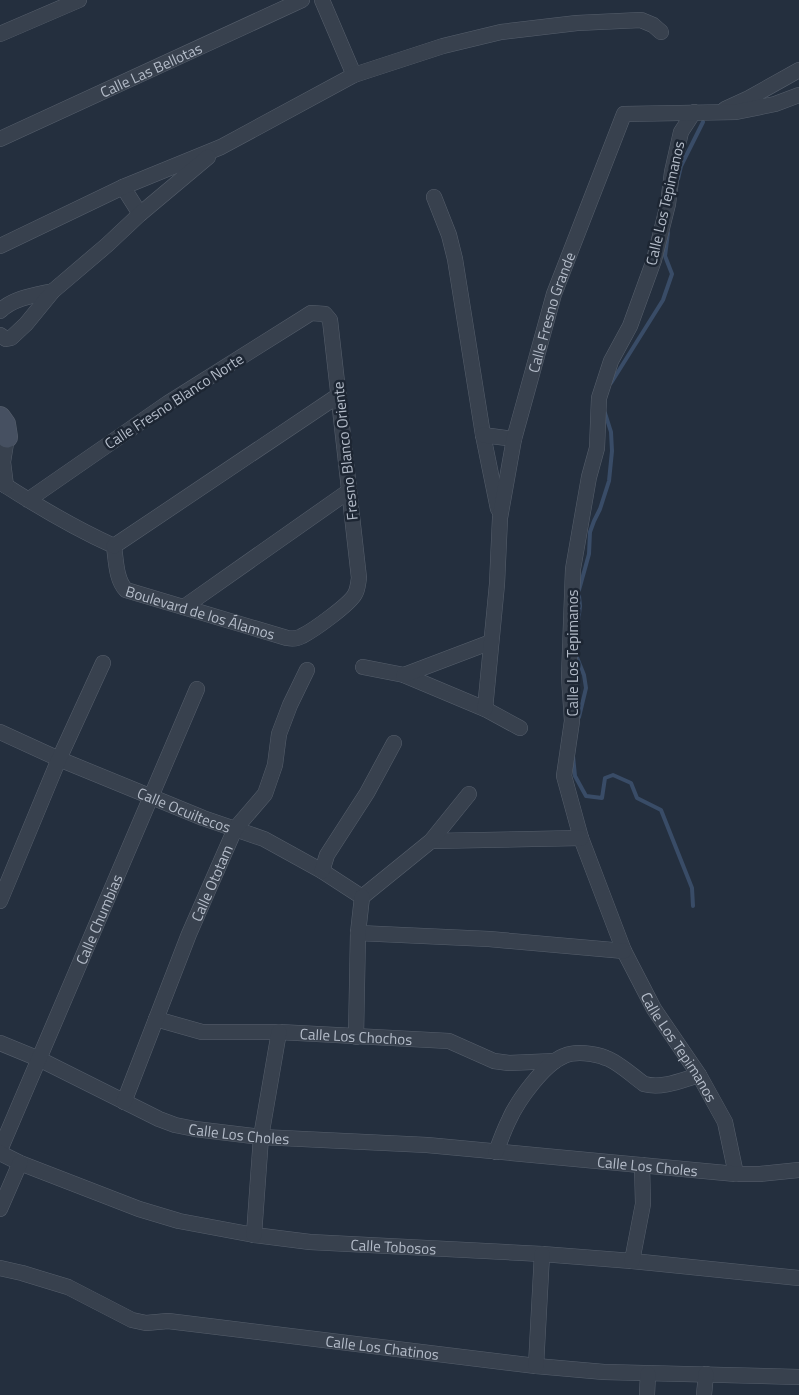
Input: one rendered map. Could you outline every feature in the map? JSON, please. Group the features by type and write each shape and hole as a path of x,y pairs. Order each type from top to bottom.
{"street":[{"path":"0,34 79,0"},
{"name":"Calle Las Bellotas","path":"0,139 302,0"},
{"path":"322,0 354,75"},
{"path":"0,246 123,187 221,147 354,75 443,46 501,32 537,26 576,23 641,20 653,25 661,32"},
{"path":"720,112 799,70"},
{"path":"694,112 754,109 799,95"},
{"name":"Calle Fresno Grande","path":"485,709 497,584 500,518 514,439 554,294 624,114 694,112"},
{"name":"Calle Los Tepimanos","path":"694,112 681,132 672,172 668,204 654,260 630,326 610,361 599,398 598,448 589,477 573,570 569,677 572,721 564,776 580,838 624,951 654,1010 699,1075 725,1122 736,1174"},
{"path":"0,335 6,339 11,338 26,324 53,291 140,214 221,147"},
{"path":"123,187 140,214"},
{"name":"Calle Fresno Grande","path":"434,197 450,235 483,435 500,518"},
{"path":"0,311 7,305 21,299 53,291"},
{"name":"Calle Fresno Blanco Norte","path":"28,500 168,403 311,313 325,314"},
{"name":"Fresno Blanco Oriente","path":"295,638 302,636 351,599 357,590 359,578 331,326 325,314"},
{"path":"0,417 5,424 2,462 3,484 87,534 114,546 339,395"},
{"path":"483,435 514,439"},
{"path":"184,607 349,491"},
{"name":"Boulevard de los Álamos","path":"114,546 119,578 126,590 287,638 295,638"},
{"path":"404,675 491,642"},
{"path":"0,901 59,759 103,663"},
{"path":"363,668 404,675 485,709 520,728"},
{"name":"Calle Ototam","path":"124,1102 189,934 235,829 265,794 275,765 279,734 290,705 307,670"},
{"name":"Calle Chumbias","path":"0,1151 197,689"},
{"name":"Calle Ocuiltecos","path":"0,732 59,759 203,818 264,839 322,871 362,897"},
{"path":"322,871 327,855 367,793 394,742"},
{"path":"356,1037 358,933 362,897 431,841 468,794"},
{"path":"431,841 580,838"},
{"path":"358,933 489,939 624,951"},
{"name":"Calle Los Chochos","path":"156,1019 202,1032 279,1032 449,1041 494,1061 509,1063 555,1062"},
{"path":"254,1235 262,1137 279,1032"},
{"name":"Calle Los Choles","path":"0,1043 39,1059 175,1126 262,1137 427,1145 736,1174 760,1174 799,1170"},
{"path":"496,1152 509,1119 521,1099 543,1072 564,1056 591,1054 607,1058 644,1084 650,1086 666,1084 699,1075"},
{"name":"Calle Tobosos","path":"0,1151 20,1163 139,1209 179,1221 254,1235 310,1242 542,1254 632,1261 799,1278"},
{"path":"0,1209 20,1163"},
{"path":"632,1261 643,1204 642,1165"},
{"path":"536,1366 542,1254"},
{"name":"Calle Los Chatinos","path":"0,1268 68,1287 132,1320 146,1323 168,1321 536,1366 604,1372 799,1377"},
{"name":"Calle Los Chatinos","path":"777,1375 799,1364"},
{"path":"647,1395 648,1374"},
{"path":"704,1395 706,1374"}],"waterway":[{"path":"678,179 681,166 703,122"},
{"path":"611,383 663,300 672,274 665,256 668,233"},
{"path":"579,590 589,554 590,532 609,481 612,451 611,432 605,413"},
{"path":"578,622 579,596"},
{"path":"576,655 584,675 586,688 579,717"},
{"path":"573,756 575,776 586,796 602,798 605,778 613,775 631,783 637,798 661,810 692,888 693,906"}]}
